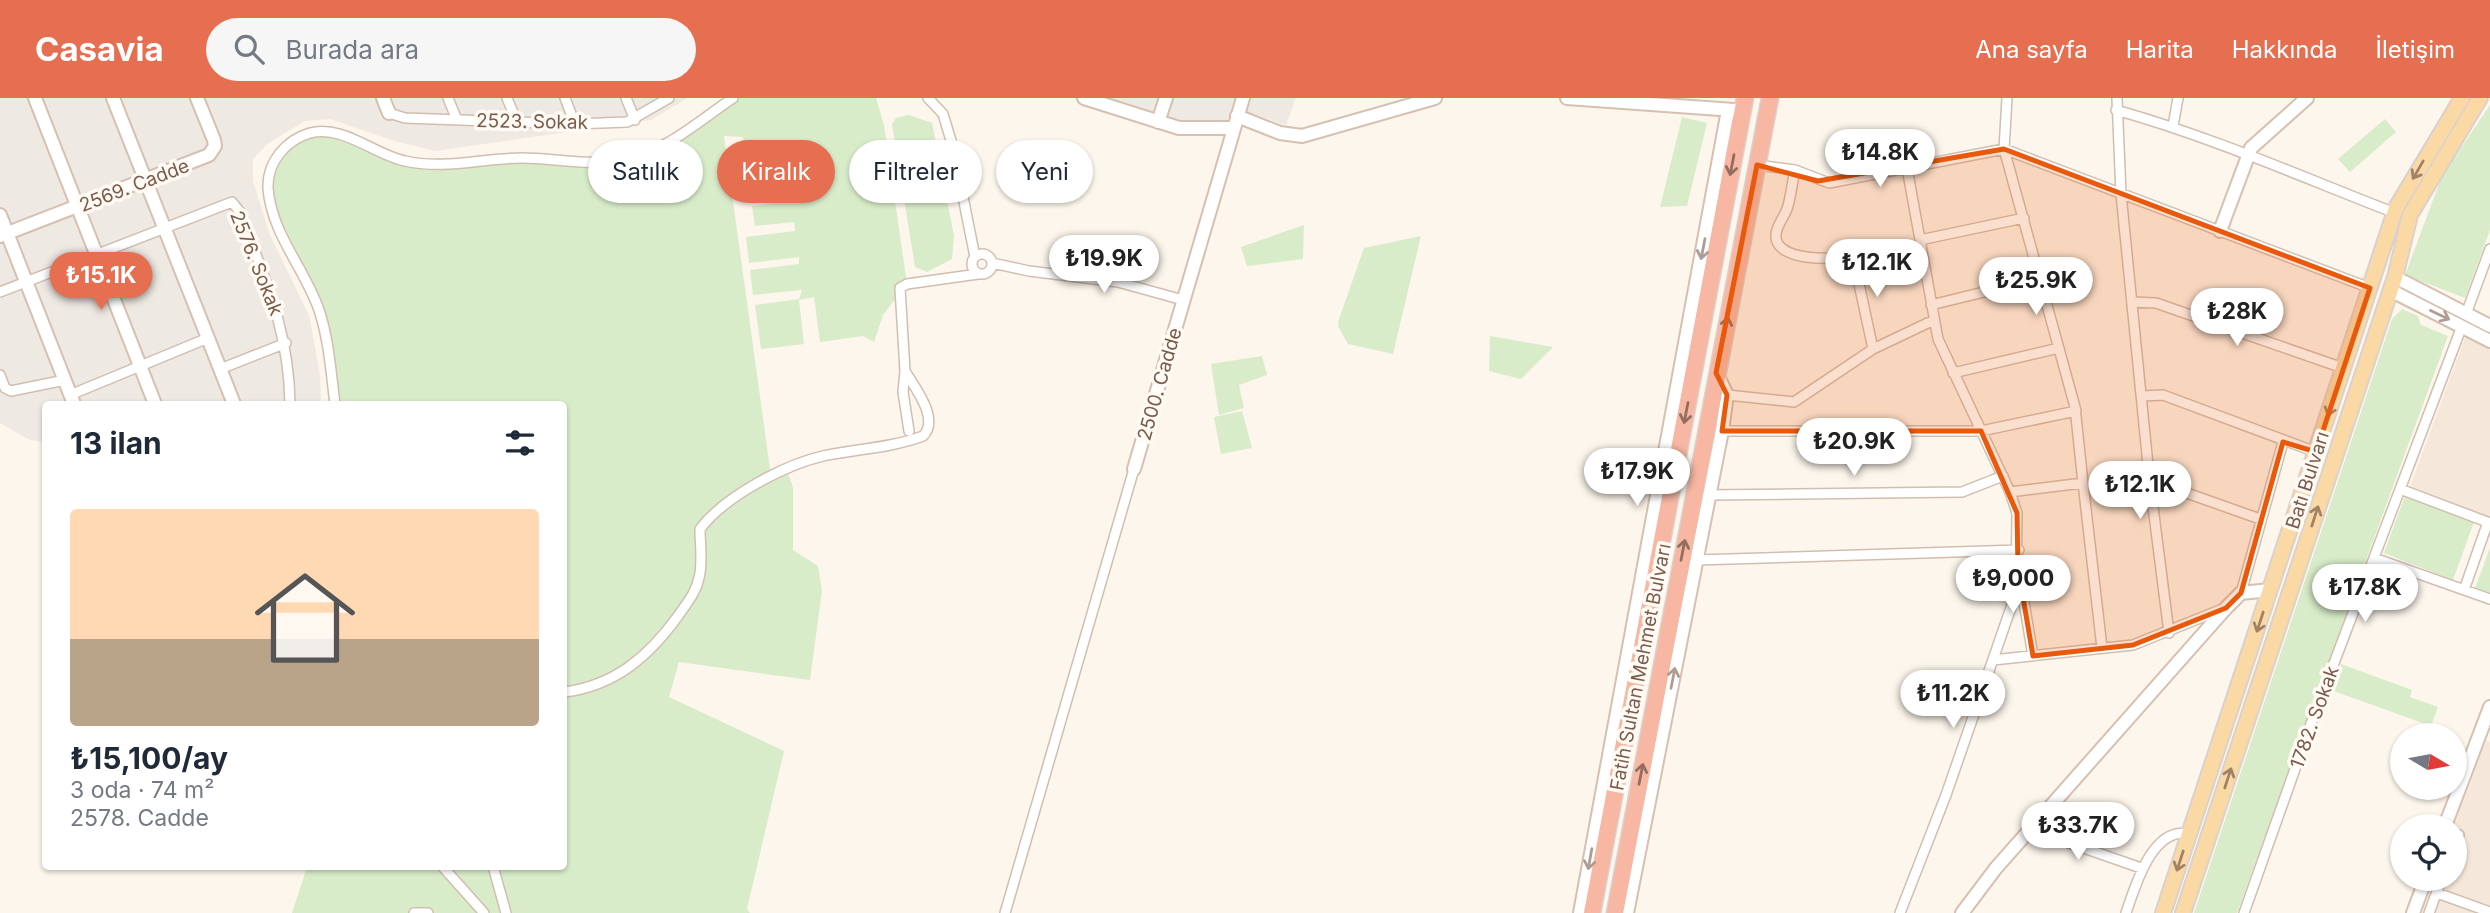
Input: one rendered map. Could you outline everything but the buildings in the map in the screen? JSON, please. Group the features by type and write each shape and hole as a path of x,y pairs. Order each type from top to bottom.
{"highway":[{"name":"Fatih Sultan Mehmet Bulvarı","path":"1615,913 1770,98"},
{"name":"Fatih Sultan Mehmet Bulvarı","path":"1592,913 1738,106"}],"main road":[{"name":"Batı Bulvarı","path":"2183,913 2393,284 2410,215 2436,168 2462,98"},
{"name":"Batı Bulvarı","path":"2163,913 2395,213 2436,139 2457,110 2480,98"},
{"path":"2436,168 2453,155 2490,98"}],"street":[{"path":"35,98 154,401"},
{"path":"113,98 233,401"},
{"name":"2569. Cadde","path":"4,234 212,152 214,140 199,98"},
{"path":"383,98 389,113"},
{"path":"448,98 457,120"},
{"path":"508,98 517,122"},
{"path":"565,98 575,124"},
{"path":"626,98 635,120"},
{"name":"2523. Sokak","path":"389,113 405,118 575,124 635,120 669,98"},
{"path":"334,401 319,309 285,243 268,188 271,166 280,151 310,133 327,132 394,158 429,164 520,158 615,161 634,158 671,139 733,98"},
{"path":"928,98 943,114 954,147 978,265"},
{"path":"1158,122 1166,98"},
{"name":"2500. Cadde","path":"1134,469 1243,98"},
{"path":"1091,99 1158,122 1200,130 1235,122 1302,136 1435,98"},
{"path":"1567,98 1738,106 1580,913"},
{"path":"2007,98 2004,149 2076,411 2102,648"},
{"path":"2117,98 2121,194 2169,633"},
{"path":"2173,126 2178,98"},
{"path":"2220,231 2251,148 2307,98"},
{"path":"2116,110 2212,138 2249,156 2395,213"},
{"path":"1757,165 1795,170 1829,183 2004,149 2370,288"},
{"path":"1900,913 2016,593 2018,568 2017,513 2010,492 1938,339 1906,169"},
{"path":"1795,170 1787,209 1776,236 1778,246 1784,252 1806,257 1853,256 1873,349"},
{"name":"2576. Sokak","path":"0,292 228,203 237,205 286,343 290,401"},
{"path":"0,215 4,234 26,281 72,399 140,365 208,338"},
{"path":"1920,240 2024,218"},
{"name":"1782. Sokak","path":"2244,913 2490,249"},
{"path":"978,265 990,270 992,263 1029,271"},
{"path":"909,431 903,392 905,371 900,288 907,284 951,279 978,265 1118,282 1183,300"},
{"path":"1931,305 2041,278"},
{"path":"2393,284 2464,320 2490,341"},
{"path":"2132,302 2156,303 2343,368"},
{"path":"1727,396 1794,402 1873,349 1934,320"},
{"path":"2464,320 2490,326"},
{"path":"220,369 286,343"},
{"path":"1953,373 2059,348"},
{"path":"567,692 590,688 610,679 645,657 659,642 695,592 700,575 700,529 711,516 786,468 821,456 923,436 929,430 930,421 905,371"},
{"path":"1627,913 1722,431 1727,396 1716,373"},
{"path":"0,375 5,388 11,391 65,380"},
{"path":"2142,396 2163,395 2316,453"},
{"path":"1722,431 1981,431 2076,411"},
{"path":"1962,913 2036,822 2241,593 2283,442"},
{"path":"1004,913 1134,469"},
{"path":"1708,495 1962,492 2003,476"},
{"path":"2010,492 2083,483"},
{"path":"2151,487 2167,486 2260,519"},
{"path":"2400,489 2489,523 2464,590"},
{"path":"1696,560 2018,550"},
{"path":"2374,558 2490,599"},
{"path":"2018,568 2024,585 2033,656"},
{"path":"2241,593 2270,590"},
{"path":"1993,660 2133,645 2169,633 2195,618 2226,608"},
{"path":"2450,814 2486,732 2490,708"},
{"path":"2036,822 2058,839 2141,868"},
{"path":"2126,913 2141,868 2148,857 2172,836 2189,834"},
{"path":"446,870 484,913"},
{"path":"494,870 506,913"},
{"path":"2413,913 2421,891"},
{"path":"2429,913 2437,893 2490,912"},
{"path":"414,913 428,913"}],"highlighted area":[{"path":"2004,149 2370,288 2316,452 2283,442 2241,593 2226,608 2133,645 2033,656 2018,568 2017,513 1981,431 1722,431 1727,395 1716,373 1757,165 1818,181"}],"shaded area":[{"path":"0,98 688,98 651,120 435,151 394,141 330,119 305,121 267,144 253,159 253,181 270,235 309,315 320,375 321,401 42,401 42,442 30,440 0,423"},
{"path":"1098,98 1237,98 1228,120 1187,124"},
{"path":"1249,98 1296,98 1286,125 1244,111"},
{"path":"2466,335 2490,348 2490,520 2409,489"},
{"path":"2486,740 2490,742 2490,913 2422,913 2430,891 2467,891 2467,814 2458,814 2464,800 2468,800 2468,788"}],"green space":[{"path":"733,98 876,98 886,140 849,140 849,203 895,203 907,284 883,315 874,342 863,336 820,342 814,297 799,300 804,344 761,349 755,305 799,299 802,290 753,295 750,270 799,264 799,257 749,263 746,237 795,231 794,222 755,226 752,206 775,203 835,203 835,140 743,140 743,137 724,136 725,140 717,140 717,203 733,203 771,476 786,468 793,487 793,550 818,566 822,591 810,680 679,662 669,697 784,751 747,909 750,913 292,913 306,870 567,870 567,401 334,401 319,309 285,243 268,188 280,151 310,133 328,132 407,162 588,159 588,203 703,203 703,140 664,140"},
{"path":"2490,105 2490,230 2465,298 2405,275 2442,176"},
{"path":"909,115 932,123 935,140 895,140 892,124 896,118"},
{"path":"1682,117 1707,123 1687,206 1660,207"},
{"path":"2385,119 2396,132 2350,172 2338,159"},
{"path":"905,203 948,203 954,236 952,259 927,272 915,267"},
{"path":"1304,225 1303,259 1247,266 1241,247"},
{"path":"1421,236 1393,354 1348,344 1338,326 1339,319 1364,248"},
{"path":"2402,309 2418,316 2421,325 2448,336 2237,913 2194,913 2392,319"},
{"path":"1490,336 1553,347 1521,379 1489,371"},
{"path":"1262,356 1267,375 1239,385 1244,408 1219,415 1211,364"},
{"path":"1242,411 1252,448 1221,454 1214,417"},
{"path":"2405,496 2474,522 2453,580 2384,553"},
{"path":"2490,548 2490,593 2475,588"},
{"path":"2341,664 2412,690 2410,697 2438,707 2432,723 2423,723 2331,690"}]}
